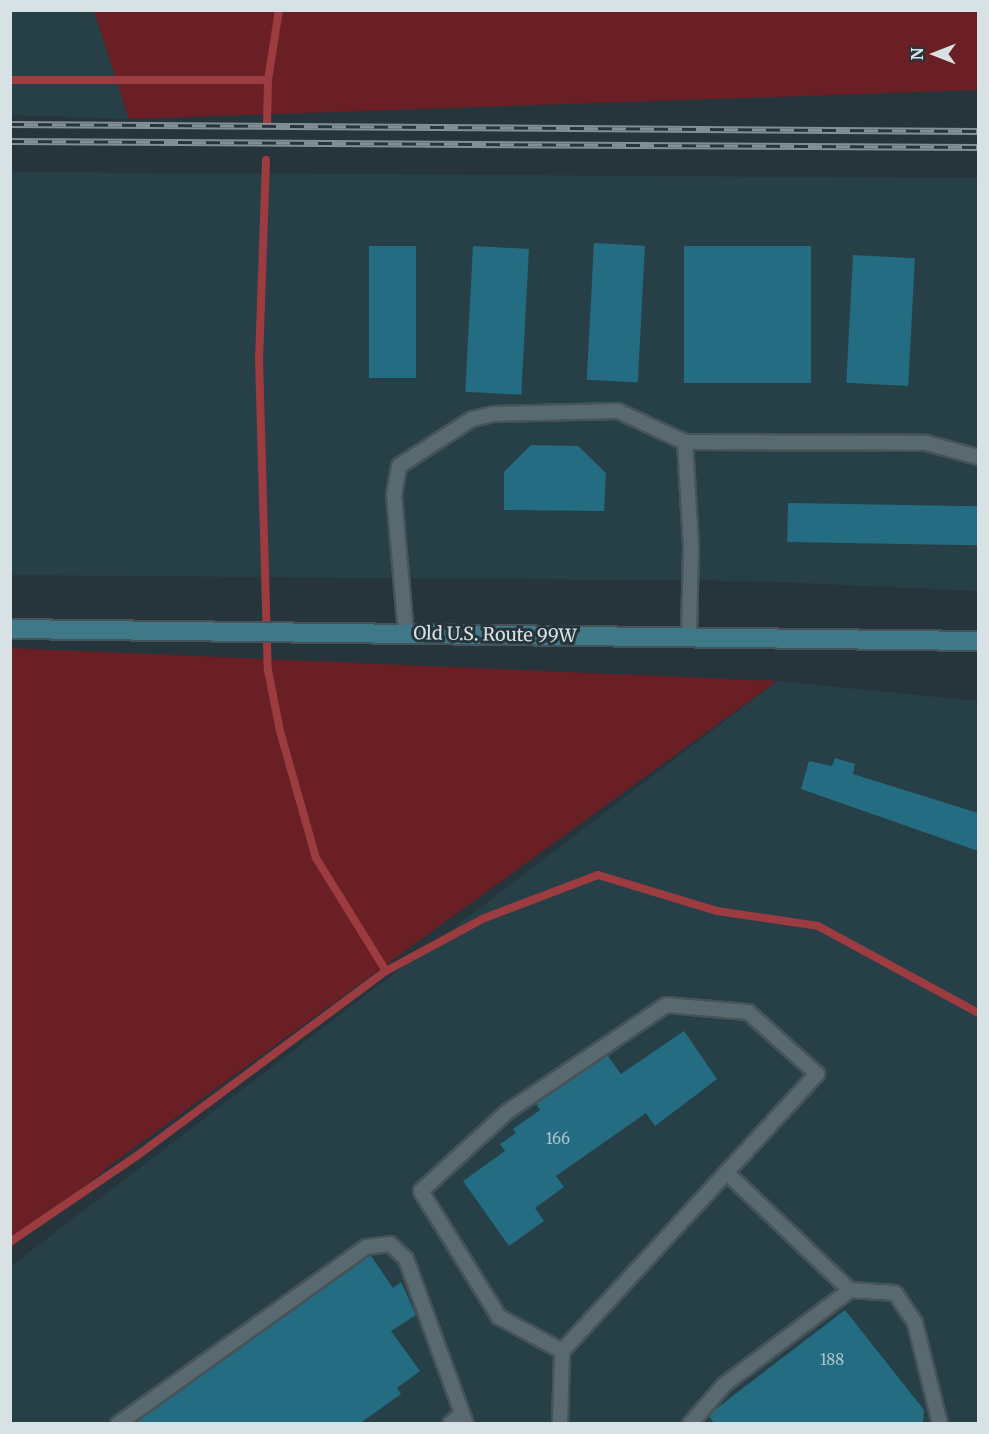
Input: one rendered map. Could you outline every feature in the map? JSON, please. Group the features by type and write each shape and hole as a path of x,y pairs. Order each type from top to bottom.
{"main road":[{"name":"Old U.S. Route 99W","path":"10,629 978,640"}],"lane":[{"path":"406,634 394,495 399,466 420,450 472,419 493,414 618,411 686,442 926,443 978,457"},
{"path":"686,442 691,547 688,637"},
{"path":"560,1424 562,1351 818,1074 748,1012 666,1005 507,1112 421,1191 499,1317 562,1351"},
{"path":"727,1173 850,1290 895,1293 915,1323 940,1424"},
{"path":"118,1424 366,1247 390,1244 406,1259 464,1418 450,1424"},
{"path":"690,1424 725,1384 850,1290"}],"shaded area":[{"path":"11,11 94,11 129,119 11,115"},
{"path":"94,11 978,11 978,90 129,119"},
{"path":"11,172 978,178 978,591 759,581 11,575"},
{"path":"11,648 777,681 113,1163 11,1248"},
{"path":"777,681 978,701 978,1423 11,1424 11,1266"}],"building":[{"path":"594,243 645,246 638,382 587,380"},
{"path":"369,246 416,246 416,378 369,378"},
{"path":"473,246 529,249 521,395 465,392"},
{"path":"684,246 811,246 811,383 684,383"},
{"path":"853,255 915,258 908,386 846,383"},
{"path":"531,445 578,446 606,473 604,511 504,510 504,472"},
{"path":"788,503 978,506 977,545 787,542"},
{"path":"835,758 855,764 853,774 978,813 978,851 801,789 809,761 832,766"},
{"path":"684,1031 717,1079 655,1126 646,1113 556,1176 564,1187 535,1208 544,1221 509,1246 463,1181 505,1151 500,1144 516,1133 513,1129 540,1110 533,1099 603,1049 621,1074"},
{"path":"369,1253 393,1288 401,1282 416,1315 391,1331 420,1371 397,1388 401,1394 359,1424 131,1424"},
{"path":"845,1310 924,1410 923,1424 715,1424 708,1415"}],"waterway":[{"path":"267,124 268,80 279,10"},
{"path":"10,80 268,80"},
{"path":"266,160 259,357 268,670 280,731 316,858 386,971"},
{"path":"10,1242 138,1155 386,971 482,919 598,875 717,911 818,926 978,1013"}],"railway":[{"path":"10,124 978,131"},
{"path":"10,141 978,147"}]}
